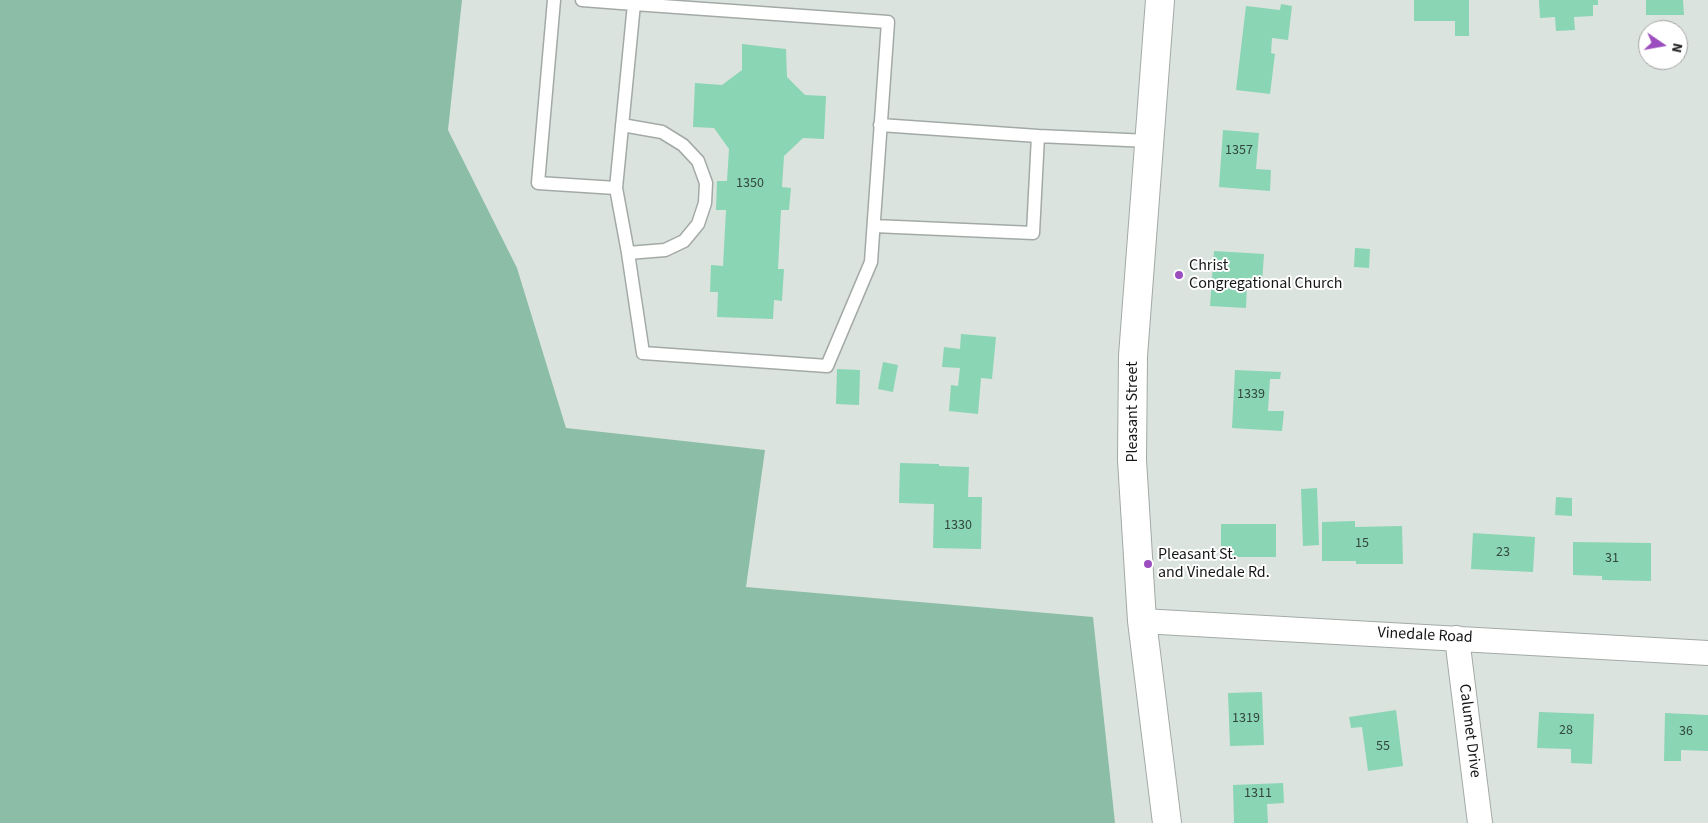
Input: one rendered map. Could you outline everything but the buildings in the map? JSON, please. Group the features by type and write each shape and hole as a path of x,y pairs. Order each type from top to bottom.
{"main road":[{"name":"Pleasant Street","path":"1160,0 1133,356 1132,460 1142,621 1167,823"}],"street":[{"name":"Vinedale Road","path":"1142,621 1708,653"},
{"name":"Calumet Drive","path":"1457,638 1480,823"}],"lane":[{"path":"554,0 538,182 616,188"},
{"path":"582,0 888,22 871,262 827,366 643,354 616,188 634,4"},
{"path":"880,124 1038,136 1149,141"},
{"path":"622,125 662,132 683,145 698,160 706,183 705,203 698,224 684,242 665,250 628,253"},
{"path":"874,226 1033,233 1038,136"}],"green space":[{"path":"0,0 462,0 448,130 517,268 566,428 765,450 746,587 1093,617 1115,823 0,823"}],"place":[{"name":"Christ Congregational Church","path":"1179,275"},
{"name":"Pleasant St. and Vinedale Rd.","path":"1148,564"}]}
